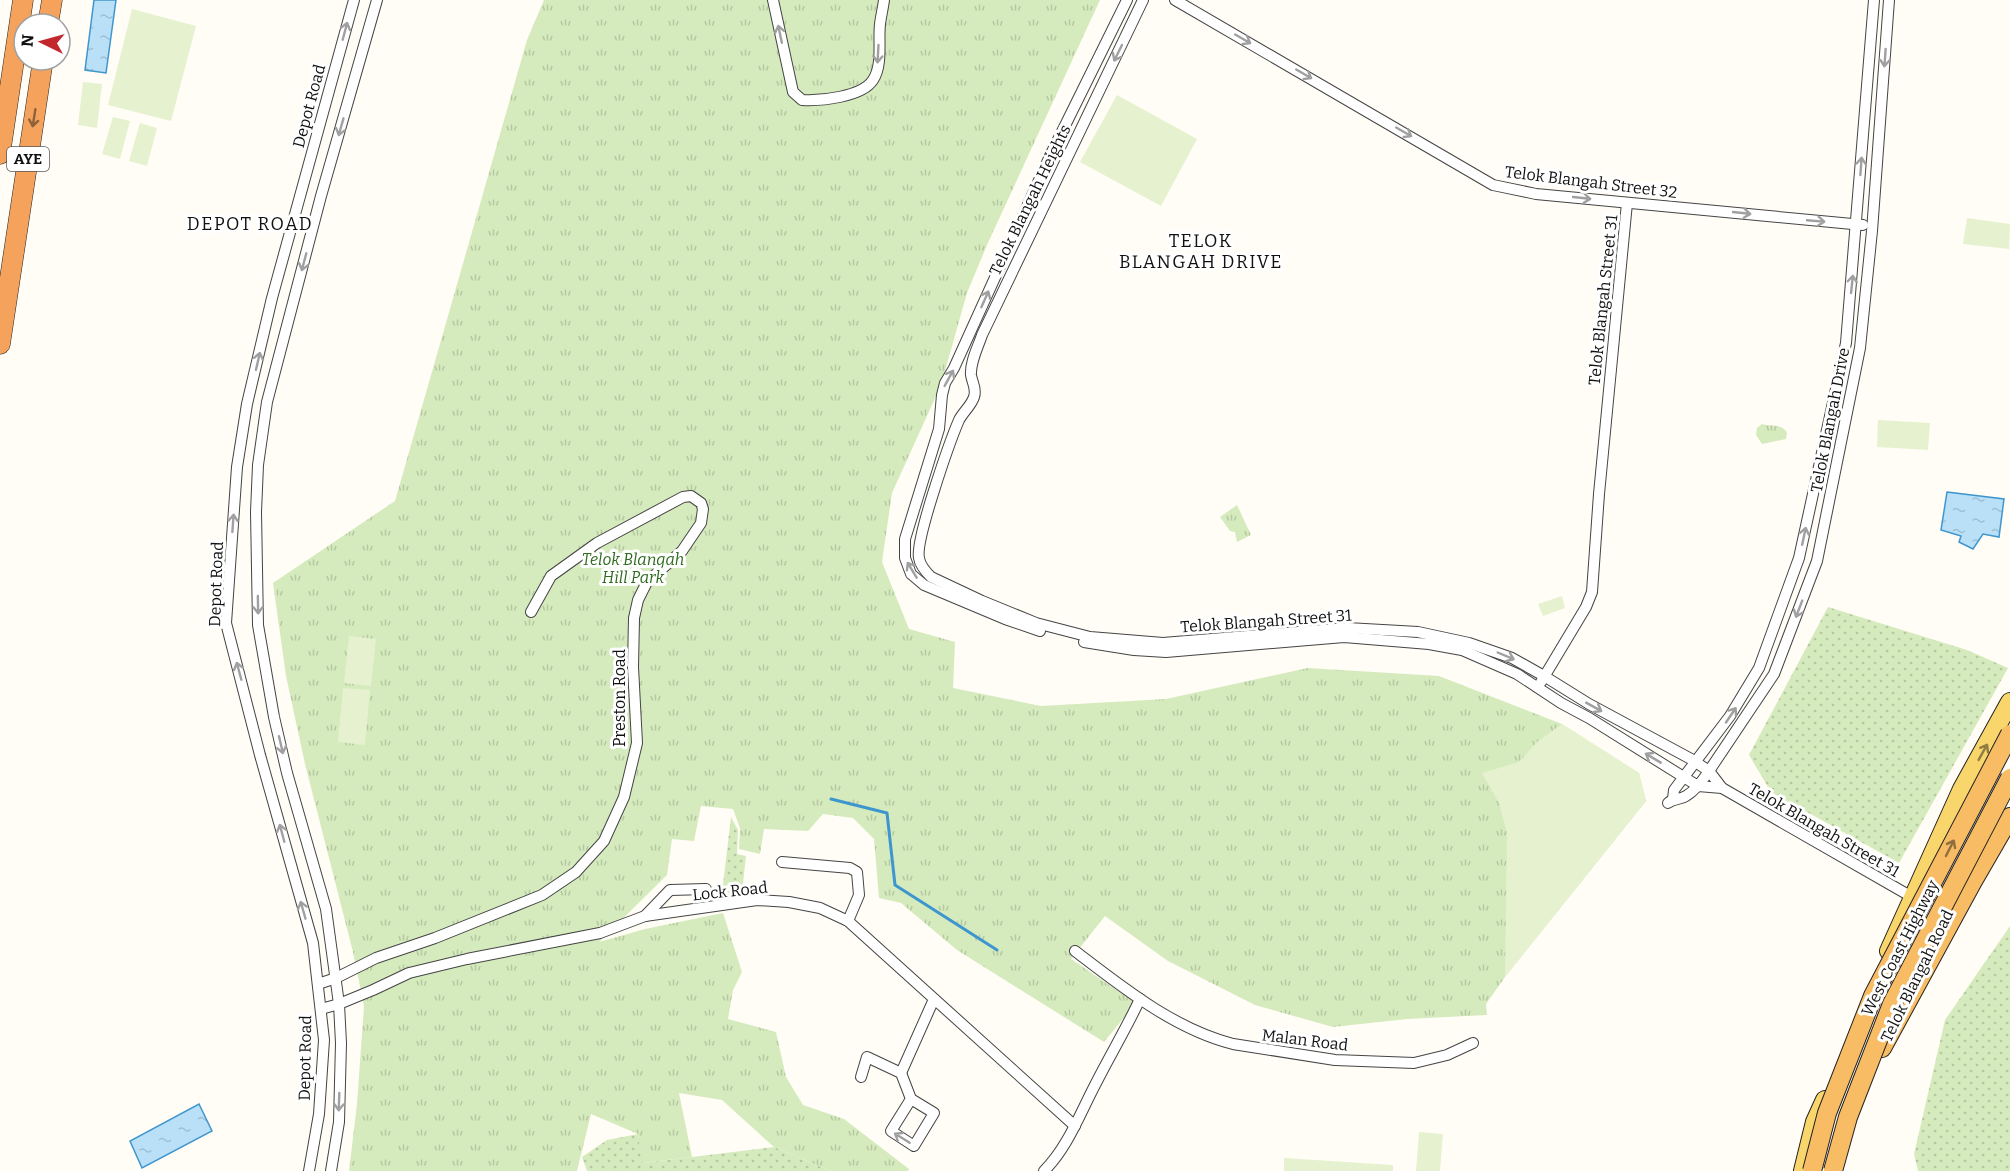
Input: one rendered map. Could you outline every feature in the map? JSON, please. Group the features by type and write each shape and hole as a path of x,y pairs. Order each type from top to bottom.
{"highway":[{"name":"AYE","path":"0,154 23,0"},
{"name":"AYE","path":"0,344 41,72"},
{"name":"West Coast Highway","path":"1812,1171 1827,1113 1873,996 2010,734"},
{"name":"West Coast Highway","path":"1839,1170 1848,1117 1892,1004 2010,778"},
{"path":"1882,1048 2010,817"}],"main road":[{"name":"Telok Blangah Road","path":"1803,1171 1815,1122 1912,897 1962,789 2008,711"},
{"name":"Telok Blangah Road","path":"1839,1170 1882,1048 2010,788"},
{"path":"1808,1150 1819,1164 1839,1170"}],"street":[{"name":"Depot Road","path":"309,1171 319,1114 324,1040 313,943 260,755 226,623 237,467 247,404 272,298 354,0"},
{"name":"Depot Road","path":"331,1171 339,1122 341,1043 339,1004 326,909 287,773 274,717 258,625 256,512 258,465 267,402 321,196 377,0"},
{"path":"772,0 793,92 802,100 811,100 851,94 866,88 874,79 878,62 884,0"},
{"name":"Telok Blangah Heights","path":"1019,620 924,585 911,574 905,558 905,539 939,429 945,383 954,368 1050,156 1126,0"},
{"name":"Telok Blangah Heights","path":"1019,620 931,577 918,557 920,540 944,459 961,415 974,399 976,390 971,375 972,366 982,335 1143,0"},
{"name":"Telok Blangah Street 32","path":"1176,0 1451,159 1488,183 1536,194 1872,225"},
{"name":"Telok Blangah Drive","path":"1874,0 1846,343 1799,558 1759,668 1730,716 1674,790 1671,801 1684,798 1698,786 1774,674 1817,561 1860,348 1889,0"},
{"name":"Telok Blangah Street 31","path":"1538,687 1586,607 1592,592 1627,202"},
{"path":"941,404 947,412 961,415"},
{"name":"Preston Road","path":"318,984 336,978 376,958 435,938 542,895 576,872 604,840 624,797 637,743 633,668 634,618 638,600 647,582 682,551 701,523 703,509 701,503 691,496 683,497 597,543 551,576 531,612"},
{"name":"Telok Blangah Street 31","path":"1019,620 1090,637 1163,643 1347,628 1418,632 1496,651 1512,657 1589,704 1695,761 1709,771 1722,788 1912,897"},
{"name":"Telok Blangah Street 31","path":"1019,620 1047,633 1082,642 1134,650 1195,651 1344,638 1429,644 1462,650 1517,674 1698,786 1722,788"},
{"path":"783,862 850,868 857,872 859,895 848,921"},
{"path":"645,916 670,890 706,888"},
{"name":"Lock Road","path":"321,1009 339,1004 409,973 466,959 600,933 645,916 757,900 789,902 820,908 848,921 1075,1126"},
{"name":"Malan Road","path":"1075,951 1140,999 1180,1022 1219,1040 1252,1048 1335,1060 1414,1063 1447,1055 1473,1043"},
{"path":"901,1074 934,999"},
{"path":"1044,1171 1056,1159 1075,1126 1140,999"},
{"path":"861,1077 867,1057 901,1074 911,1099"}],"green space":[{"name":"Telok Blangah Hill Park","path":"544,0 1100,0 967,293 941,385 892,493 882,562 909,629 955,642 953,688 1041,706 1166,699 1308,668 1439,676 1562,724 1639,773 1646,801 1505,977 1486,1004 1487,1015 1407,1019 1333,1027 1255,1005 1168,961 1105,916 1071,959 1136,1003 1104,1042 957,950 901,903 879,898 874,839 853,818 823,814 808,831 764,829 760,854 739,849 740,828 733,809 701,806 694,841 672,839 667,875 599,942 645,929 723,913 742,972 733,990 728,1019 776,1032 786,1077 803,1105 844,1119 909,1169 908,1171 831,1171 774,1147 722,1100 679,1093 692,1157 642,1163 638,1134 591,1114 577,1171 349,1171 357,1104 364,1006 286,676 273,583 395,501 527,40"},
{"path":"132,9 196,26 171,121 108,105"},
{"path":"83,82 102,84 97,128 78,125"},
{"path":"1117,95 1197,139 1161,206 1080,162"},
{"path":"113,117 130,121 120,159 102,154"},
{"path":"140,123 157,128 147,166 129,161"},
{"path":"1967,218 2010,224 2009,249 1963,244"},
{"path":"1878,420 1930,423 1928,450 1877,447"},
{"path":"1762,424 1784,429 1787,432 1786,439 1762,444 1756,435 1757,428"},
{"path":"1237,505 1251,535 1237,542 1235,532 1230,531 1220,517"},
{"path":"1562,596 1565,608 1543,616 1538,604"},
{"path":"1828,607 1967,650 2008,668 1899,863 1771,792 1749,755"},
{"path":"349,636 376,639 371,686 344,683"},
{"path":"343,688 370,690 365,745 338,742"},
{"path":"1562,724 1639,773 1646,801 1505,977 1507,833 1499,803 1482,773 1519,762 1537,742"},
{"path":"731,817 738,830 737,854 746,856 742,892 722,893"},
{"path":"2010,926 2010,1171 1918,1171 1914,1154 1945,1020"},
{"path":"1419,1132 1443,1134 1440,1171 1416,1171"},
{"path":"638,1134 643,1163 774,1147 831,1171 587,1171 582,1157 607,1140"},
{"path":"1284,1158 1393,1165 1393,1171 1284,1171"}],"water":[{"path":"94,0 116,0 106,73 85,70"},
{"path":"1947,492 2004,499 1999,537 1983,534 1973,549 1959,542 1961,536 1941,530"},
{"path":"199,1104 212,1131 142,1168 130,1141"}],"waterway":[{"path":"831,799 887,813 895,885 997,950"}],"district":[{"name":"DEPOT ROAD","path":"250,224"},
{"name":"TELOK BLANGAH DRIVE","path":"1201,251"}]}
